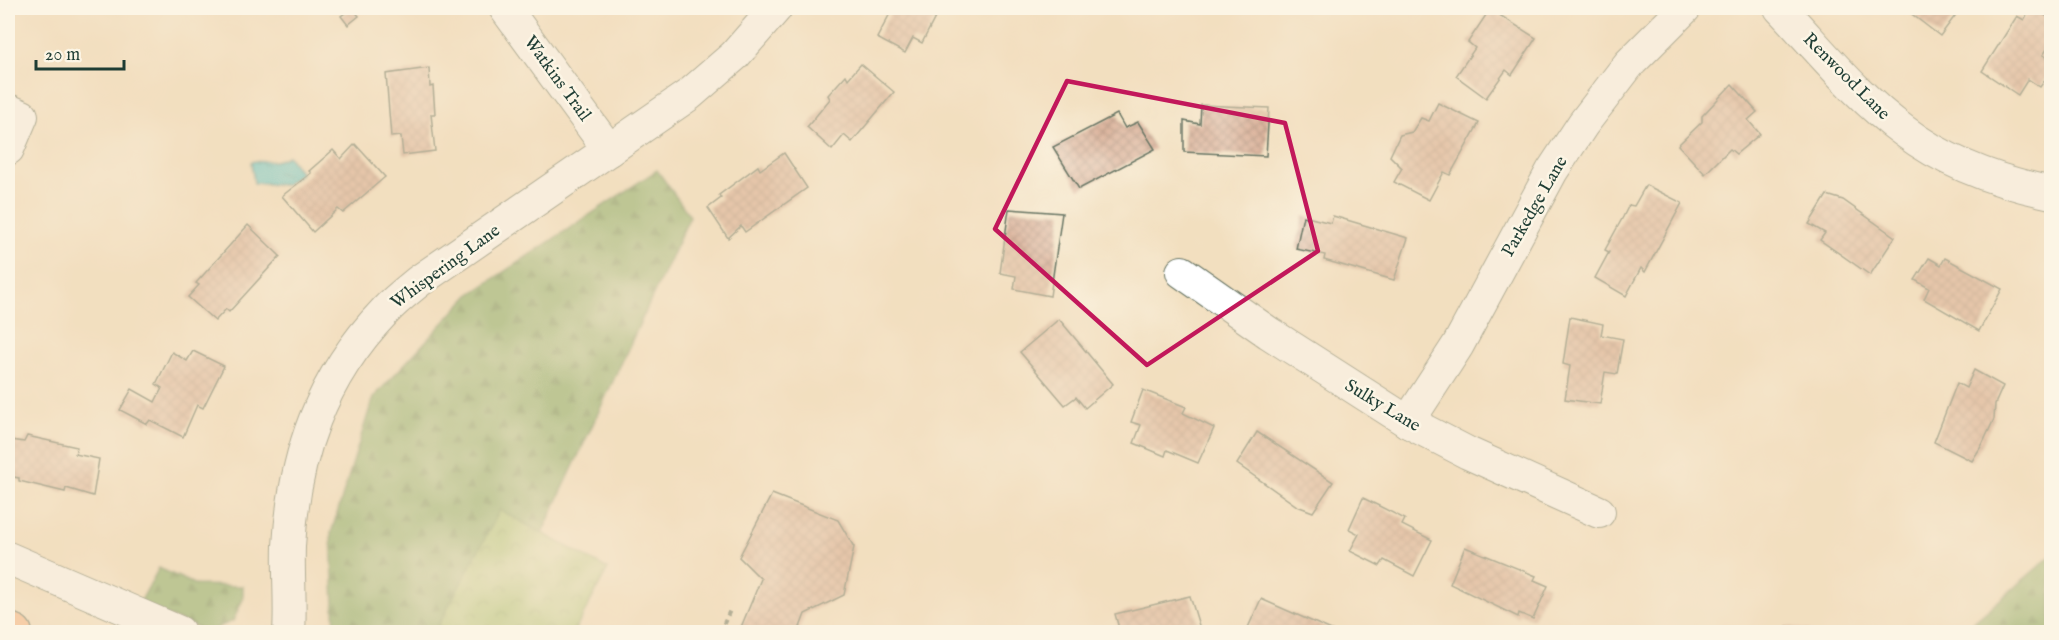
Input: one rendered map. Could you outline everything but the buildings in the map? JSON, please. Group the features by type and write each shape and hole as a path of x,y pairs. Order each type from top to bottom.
{"main road":[{"path":"8,629 15,633"}],"street":[{"name":"Watkins Trail","path":"505,8 609,150"},
{"name":"Whispering Lane","path":"289,633 289,546 296,487 308,435 328,388 354,347 386,310 419,281 690,93 735,55 776,8"},
{"name":"Parkedge Lane","path":"1408,422 1458,345 1552,171 1583,124 1629,64 1685,8"},
{"name":"Renwood Lane","path":"1780,8 1864,98 1904,132 1946,158 1989,177 2052,193"},
{"path":"8,110 22,116 8,149"},
{"name":"Sulky Lane","path":"1182,272 1269,333 1408,422 1468,453 1599,512"},
{"path":"8,558 179,633"}],"path":[{"path":"720,633 731,608"}],"highlighted area":[{"path":"1067,81 1285,123 1318,251 1147,365 995,229"}],"green space":[{"path":"657,170 690,216 496,632 335,632 331,533 373,398 469,295"},
{"path":"500,510 608,569 574,632 449,632 438,626"},
{"path":"2051,556 2051,632 1962,632"},
{"path":"159,568 196,585 243,586 243,599 233,621 208,632 139,604"}],"water":[{"path":"288,156 301,173 285,185 254,183 251,162 276,161"}]}
